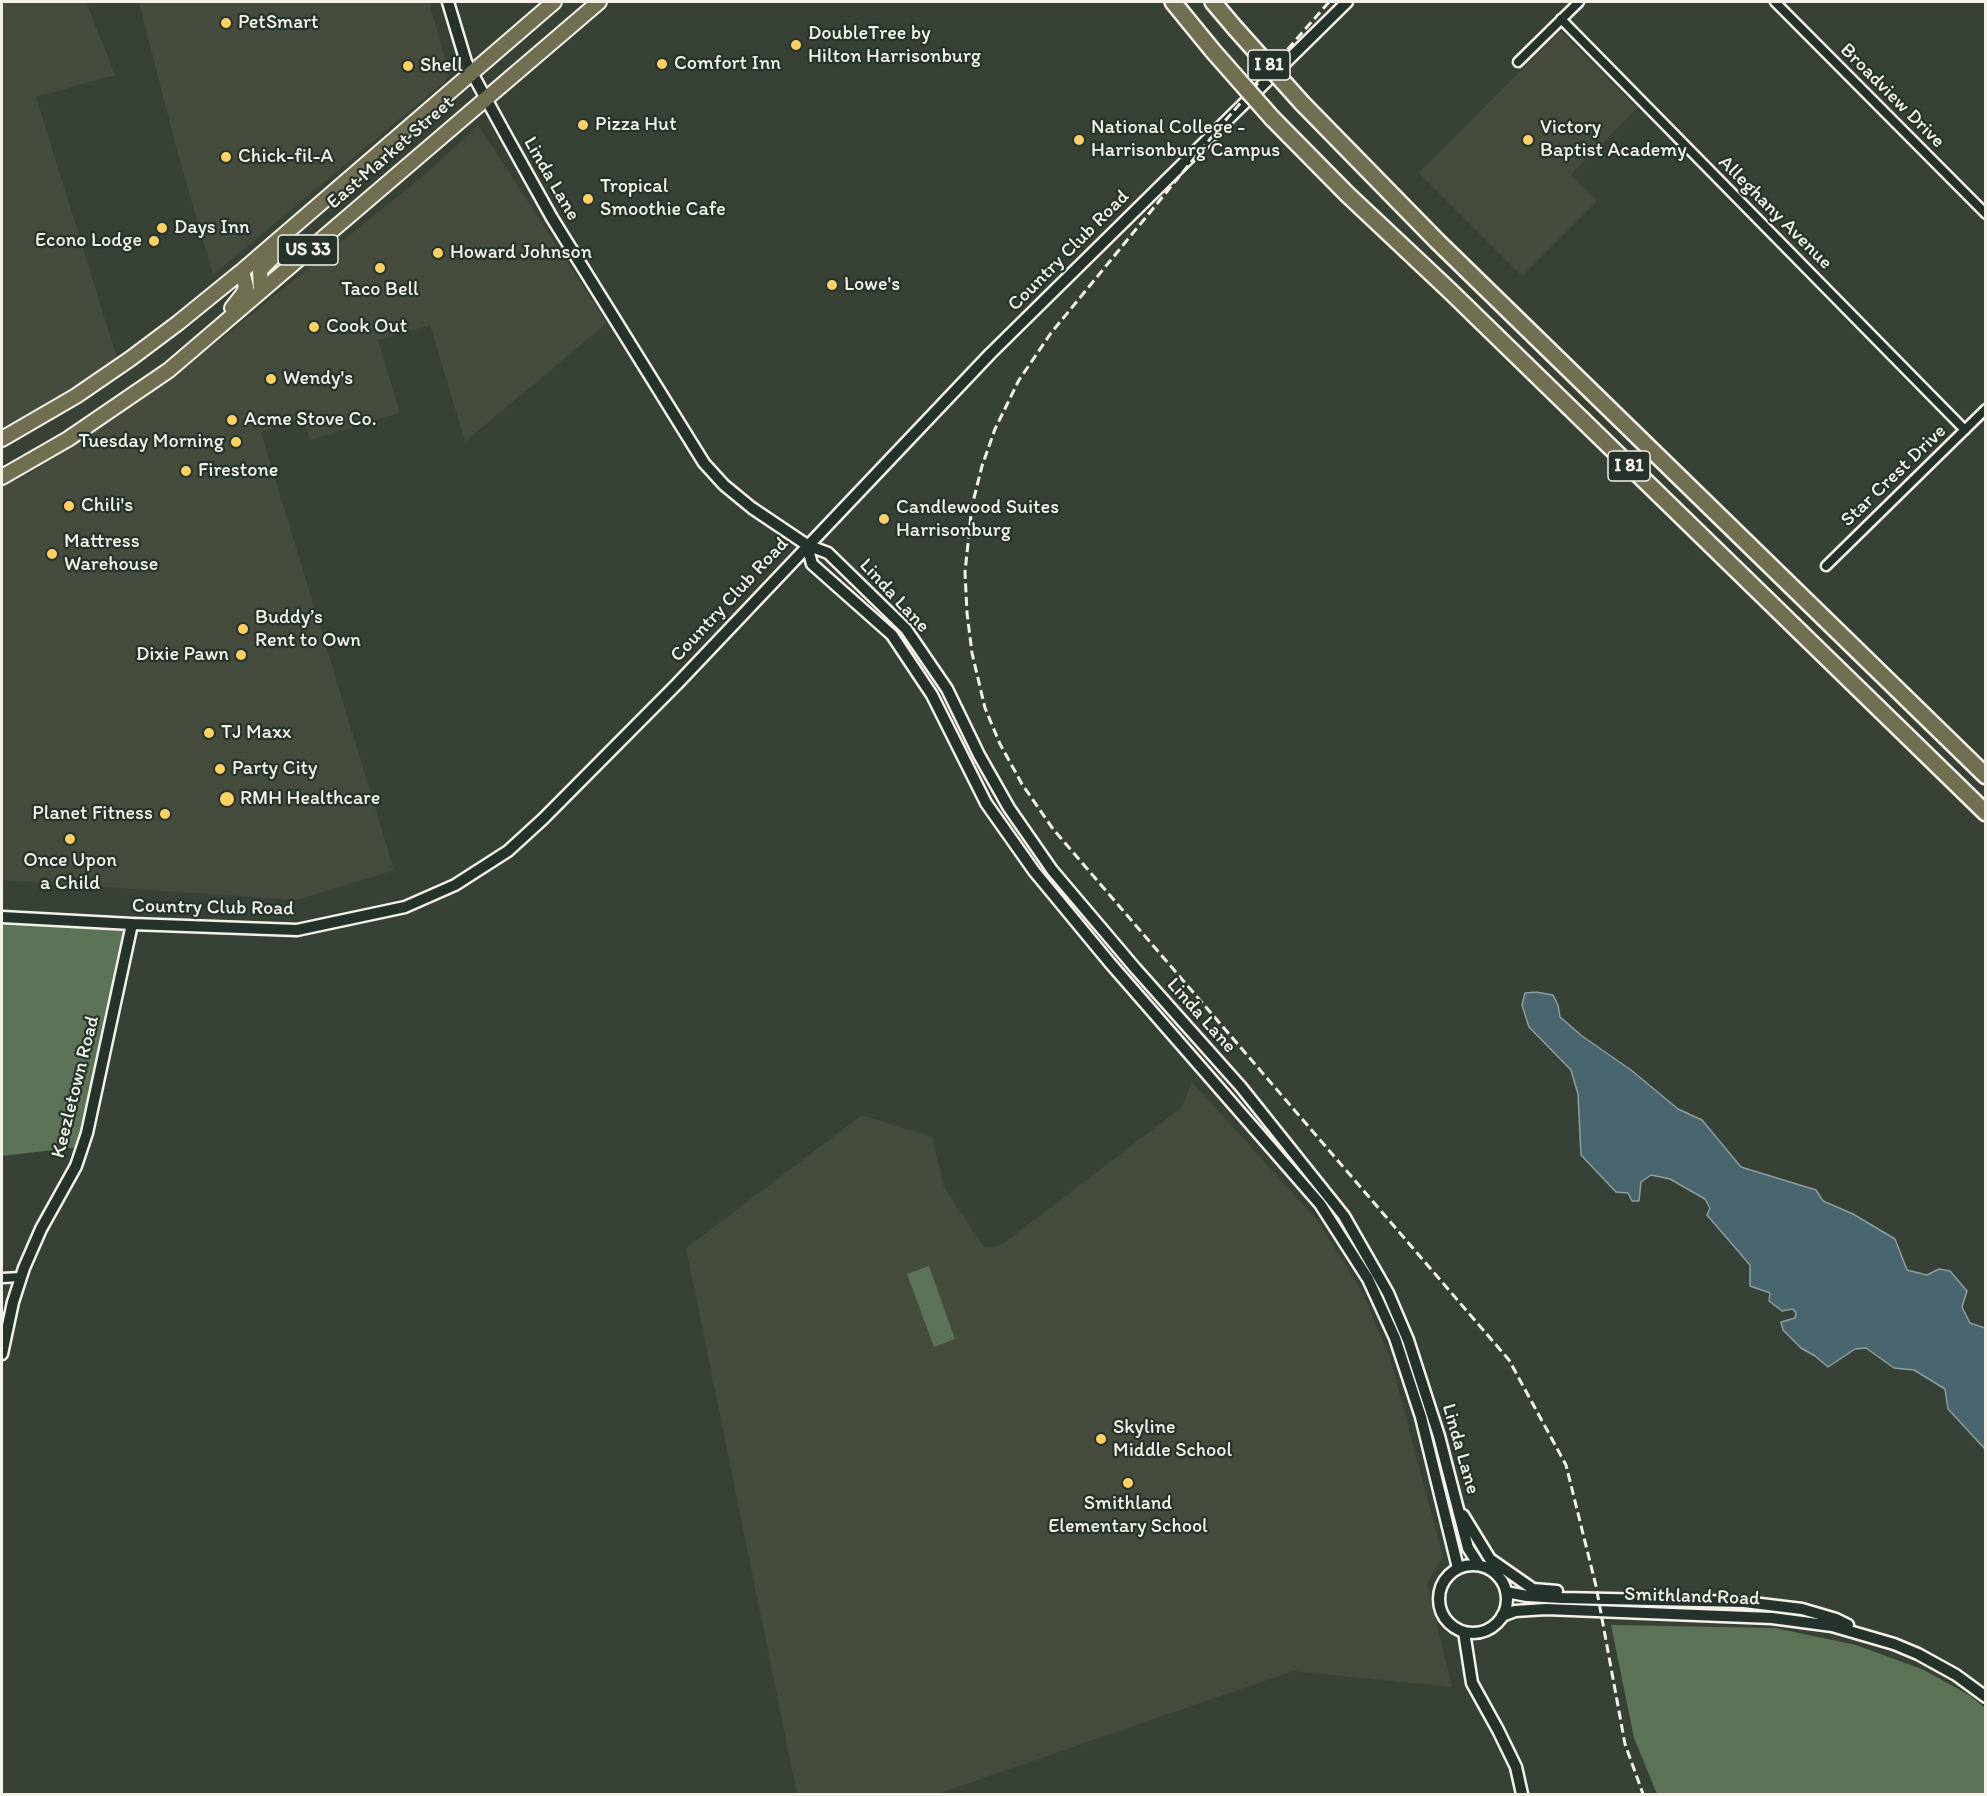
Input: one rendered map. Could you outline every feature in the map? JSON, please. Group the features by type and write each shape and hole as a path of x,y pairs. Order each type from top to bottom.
{"highway":[{"name":"East Market Street","path":"2,439 76,396 130,359 242,271 554,2"},
{"name":"East Market Street","path":"2,477 68,439 169,370 598,2"},
{"path":"1166,2 1209,46"},
{"name":"I 81","path":"1173,2 1272,118 1339,185 1457,297 1986,813"},
{"name":"I 81","path":"1213,2 1302,103 1437,241 1986,776"},
{"path":"261,291 260,270 287,243 292,228"},
{"path":"207,337 243,294 246,287 242,271"}],"street":[{"name":"Linda Lane","path":"448,2 466,62 485,99 552,218 697,454 731,492 752,508 807,545 828,553 906,629 947,689 979,755 1009,808 1052,870 1241,1087 1344,1216 1388,1293 1408,1340 1439,1436 1468,1548 1479,1565"},
{"name":"Country Club Road","path":"2,917 297,930 405,907 455,885 508,851 543,819 677,684 990,354 1347,2"},
{"path":"1518,62 1580,2"},
{"name":"Broadview Drive","path":"1774,2 1986,214"},
{"name":"Alleghany Avenue","path":"1561,19 1965,429"},
{"name":"Star Crest Drive","path":"1826,566 1986,410"},
{"name":"Linda Lane","path":"807,545 812,564 892,636 932,695 986,803 1034,871 1110,963 1320,1204 1368,1279 1395,1338 1421,1417 1458,1568"},
{"name":"Keezletown Road","path":"2,1354 21,1278 37,1238 82,1151 100,1079 132,924"},
{"path":"2,1278 21,1278"},
{"path":"1456,1503 1490,1559 1533,1589 1638,1599"},
{"path":"1479,1565 1490,1569 1499,1577 1506,1592 1507,1601 1498,1622 1487,1630 1476,1633 1464,1632 1449,1624 1440,1608 1438,1596 1448,1575 1458,1568 1479,1565"},
{"name":"Smithland Road","path":"1506,1592 1527,1596 1744,1602 1802,1609 1836,1619 1879,1639"},
{"name":"Smithland Road","path":"1502,1616 1515,1611 1546,1609 1772,1618 1832,1626 1879,1639 1927,1658 1956,1675 1986,1697"},
{"path":"1464,1632 1472,1683 1516,1767 1522,1794"},
{"path":"1468,1657 1476,1633"}],"shaded area":[{"path":"2,2 86,2 115,75 36,97 118,361 2,429"},
{"path":"139,2 429,2 448,76 444,82 213,275 176,147"},
{"name":"Victory Baptist Academy","path":"1560,31 1637,108 1571,174 1597,201 1522,276 1419,173"},
{"path":"478,125 607,323 465,442 430,325 378,340 400,413 310,440 304,419 261,432 394,870 297,900 2,880 2,487 27,475 124,413 231,331 429,171"},
{"path":"1192,1082 1317,1220 1362,1292 1390,1358 1443,1557 1427,1583 1452,1687 1293,1671 937,1794 797,1794 686,1248 862,1115 932,1137 944,1187 985,1248 1000,1246 1182,1107"}],"green space":[{"path":"2,922 129,929 78,1147 2,1156"},
{"path":"929,1266 955,1339 934,1347 907,1274"},
{"path":"1611,1625 1775,1628 1856,1645 1924,1670 1969,1695 1985,1708 1985,1794 1657,1794 1634,1738"}],"water":[{"path":"1525,993 1553,995 1560,1017 1582,1036 1631,1070 1678,1109 1702,1120 1741,1167 1816,1190 1823,1201 1853,1214 1895,1239 1907,1270 1927,1275 1939,1269 1950,1271 1967,1291 1962,1307 1970,1323 1985,1328 1985,1449 1948,1409 1945,1389 1914,1370 1894,1368 1866,1348 1855,1349 1828,1367 1801,1348 1783,1330 1781,1322 1795,1318 1796,1313 1793,1309 1782,1311 1769,1301 1770,1293 1750,1286 1750,1265 1707,1215 1710,1208 1705,1199 1670,1179 1651,1175 1641,1182 1639,1201 1632,1201 1628,1193 1616,1192 1581,1155 1578,1094 1571,1070 1529,1027 1522,1005"}],"railway":[{"path":"1329,2 1224,122 1051,333 1019,380 995,429 982,466 972,506 965,572 972,653 985,708 1000,744 1022,784 1053,829 1509,1360 1566,1465 1596,1586 1625,1744 1643,1794"}],"place":[{"name":"PetSmart","path":"226,23"},
{"name":"DoubleTree by Hilton Harrisonburg","path":"796,45"},
{"name":"Comfort Inn","path":"662,64"},
{"name":"Shell","path":"408,66"},
{"name":"Pizza Hut","path":"583,125"},
{"name":"National College - Harrisonburg Campus","path":"1079,140"},
{"name":"Victory Baptist Academy","path":"1528,140"},
{"name":"Chick-fil-A","path":"226,157"},
{"name":"Tropical Smoothie Cafe","path":"588,199"},
{"name":"Days Inn","path":"162,228"},
{"name":"Econo Lodge","path":"154,241"},
{"name":"Howard Johnson","path":"438,253"},
{"name":"Taco Bell","path":"380,268"},
{"name":"Lowe's","path":"832,285"},
{"name":"Cook Out","path":"314,327"},
{"name":"Wendy's","path":"271,379"},
{"name":"Acme Stove Co.","path":"232,420"},
{"name":"Tuesday Morning","path":"236,442"},
{"name":"Firestone","path":"186,471"},
{"name":"Chili's","path":"69,506"},
{"name":"Candlewood Suites Harrisonburg","path":"884,519"},
{"name":"Mattress Warehouse","path":"52,554"},
{"name":"Buddy’s Rent to Own","path":"243,629"},
{"name":"Dixie Pawn","path":"241,655"},
{"name":"TJ Maxx","path":"209,733"},
{"name":"Party City","path":"220,769"},
{"name":"RMH Healthcare","path":"227,799"},
{"name":"Planet Fitness","path":"165,814"},
{"name":"Once Upon a Child","path":"70,839"},
{"name":"Skyline Middle School","path":"1101,1439"},
{"name":"Smithland Elementary School","path":"1128,1483"}]}
